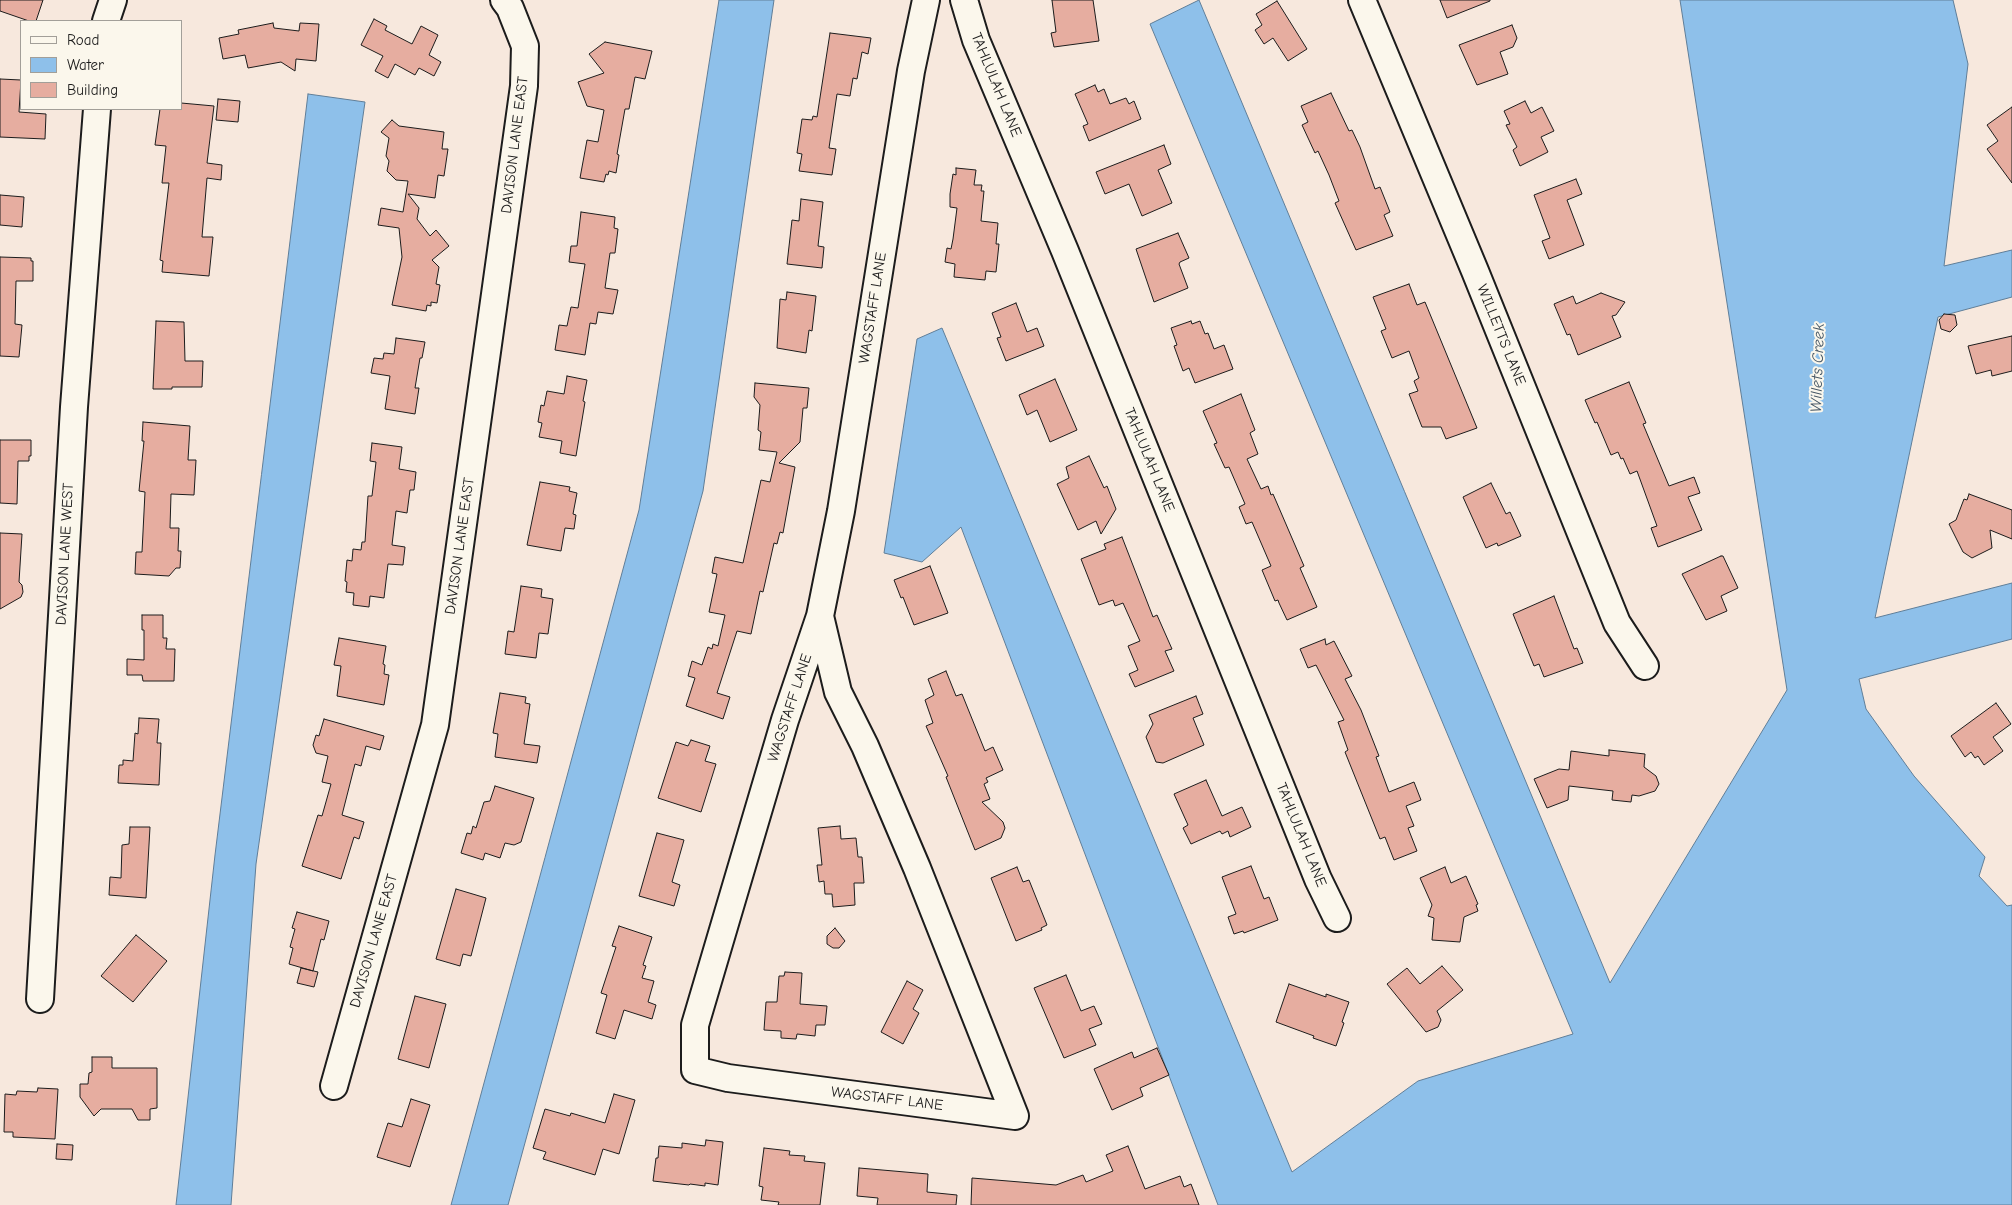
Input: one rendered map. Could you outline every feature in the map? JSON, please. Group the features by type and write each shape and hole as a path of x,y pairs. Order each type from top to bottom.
{"street":[{"path":"106,20 113,0"},
{"name":"DAVISON LANE EAST","path":"334,1086 435,725 524,86 525,46 510,8 504,0"},
{"name":"WAGSTAFF LANE","path":"820,616 838,692 865,746 917,868 1016,1116 728,1078 695,1070 695,1025 785,720 820,616 841,512 911,71 926,0"},
{"name":"TAHLULAH LANE","path":"964,0 976,40 1065,251 1318,878 1337,918"},
{"name":"WILLETTS LANE","path":"1362,0 1475,271 1617,623 1645,666"},
{"name":"DAVISON LANE WEST","path":"40,999 74,408 98,110"}],"water":[{"path":"719,0 774,0 703,491 508,1205 451,1205 639,510"},
{"name":"Willets Creek","path":"1199,0 1610,983 1787,690 1680,0 1953,0 1968,64 1944,266 2012,250 2012,297 1938,317 1875,618 2012,583 2012,639 1859,679 1866,709 1914,776 1985,857 1979,876 2007,906 2012,905 2012,1205 1218,1205 961,527 922,562 884,553 917,339 942,328 1292,1172 1418,1081 1573,1034 1150,24"},
{"path":"308,94 365,102 256,864 231,1205 176,1205 215,855"}],"building":[{"path":"0,0 43,0 36,20 26,20 0,11"},
{"path":"1052,0 1093,0 1099,41 1054,47 1051,33 1056,32"},
{"path":"1440,0 1490,0 1490,1 1447,18"},
{"path":"1277,1 1307,49 1288,61 1273,38 1264,44 1255,30 1262,25 1256,14"},
{"path":"374,19 387,26 385,30 412,44 421,26 438,35 429,55 441,62 434,76 419,68 415,75 395,64 388,78 375,71 383,56 361,45"},
{"path":"273,23 274,28 299,31 300,23 319,24 316,61 296,59 295,71 281,62 248,68 245,55 223,59 219,38 239,34 238,30"},
{"path":"1512,25 1517,38 1513,47 1500,52 1508,74 1477,85 1459,45"},
{"path":"830,33 871,38 868,54 862,52 857,79 853,78 850,96 837,94 829,148 836,149 832,175 799,171 802,154 797,153 802,119 812,120 813,116 817,117"},
{"path":"605,42 652,51 645,79 635,77 629,109 625,109 617,154 619,155 616,173 609,171 604,182 580,178 587,140 598,142 604,110 587,106 578,82 604,73 589,54"},
{"path":"0,79 20,80 19,112 46,114 45,139 0,137"},
{"path":"1095,85 1098,92 1104,89 1110,104 1126,98 1129,104 1134,101 1141,119 1089,141 1083,126 1088,124 1075,94"},
{"path":"1331,93 1349,131 1352,130 1360,147 1375,189 1380,187 1390,212 1384,215 1393,236 1356,250 1335,203 1339,201 1329,175 1318,151 1315,153 1302,125 1308,122 1301,106"},
{"path":"218,99 240,101 238,122 216,120"},
{"path":"1525,101 1531,113 1542,107 1554,131 1541,137 1548,152 1520,166 1513,150 1517,147 1506,125 1510,124 1504,111"},
{"path":"182,103 214,106 207,163 222,165 221,180 207,178 202,237 213,237 209,276 162,272 163,261 160,260 169,183 162,183 166,146 155,145 160,110 182,110"},
{"path":"2012,107 2012,183 1987,149 1998,141 1987,125"},
{"path":"392,120 399,126 444,132 442,149 448,149 444,176 438,175 435,198 408,194 419,208 417,219 430,236 436,230 449,246 432,260 439,267 436,284 440,285 437,303 431,302 431,306 427,305 426,311 392,305 402,257 399,228 378,225 381,208 403,212 408,181 396,180 387,171 389,161 386,156 389,138 381,132"},
{"path":"1164,145 1171,164 1158,170 1172,203 1142,216 1129,184 1105,194 1096,172"},
{"path":"956,168 976,170 974,185 982,185 981,191 984,191 981,221 998,223 996,244 999,244 996,272 986,271 985,280 954,277 955,264 945,262 947,248 951,249 957,208 950,207 953,174 956,175"},
{"path":"1576,179 1582,194 1567,200 1584,245 1549,259 1542,241 1550,238 1534,195"},
{"path":"0,195 24,197 22,227 0,225"},
{"path":"801,199 823,202 818,246 824,247 822,268 787,264 792,220 799,221"},
{"path":"581,212 615,217 614,228 618,229 615,253 610,253 605,288 618,290 613,314 598,312 596,324 590,323 585,355 555,350 559,325 567,326 571,307 578,308 585,264 569,262 571,246 577,246"},
{"path":"1178,233 1189,258 1179,264 1188,288 1154,302 1136,249"},
{"path":"0,257 31,258 31,261 33,261 33,281 16,281 15,324 22,325 19,357 0,356"},
{"path":"1409,284 1417,305 1425,302 1477,428 1446,439 1441,427 1422,427 1409,394 1418,391 1414,381 1419,378 1409,351 1392,358 1381,331 1386,329 1373,297"},
{"path":"787,292 816,296 812,331 809,330 806,353 777,348 780,299 786,300"},
{"path":"1601,293 1625,302 1616,315 1612,316 1621,337 1578,355 1570,334 1567,335 1554,304 1573,296 1576,304"},
{"path":"1016,303 1027,332 1037,328 1044,346 1006,361 997,338 1001,337 992,313"},
{"path":"1944,314 1955,315 1957,325 1950,332 1941,329 1939,320"},
{"path":"156,321 184,322 185,361 203,361 202,387 153,389"},
{"path":"1191,321 1192,324 1200,321 1205,334 1208,333 1214,349 1224,345 1233,369 1195,383 1189,368 1183,371 1174,346 1177,345 1171,328"},
{"path":"2012,336 2012,371 1992,376 1991,370 1976,374 1968,346"},
{"path":"396,338 425,342 415,388 419,388 415,414 385,409 390,376 371,373 374,358 383,359 384,353 394,354"},
{"path":"567,376 587,380 576,456 560,453 562,441 539,437 542,423 538,422 541,405 544,406 547,391 564,394"},
{"path":"1055,379 1077,430 1050,442 1037,410 1027,415 1019,395"},
{"path":"1629,382 1646,423 1643,424 1669,486 1694,477 1700,493 1688,497 1702,530 1658,547 1651,528 1657,526 1637,471 1630,474 1623,458 1621,459 1618,452 1611,455 1585,400"},
{"path":"755,383 809,388 807,408 803,408 800,442 779,463 795,467 783,533 780,532 777,544 774,543 763,592 760,591 751,634 737,631 717,693 730,697 723,719 686,706 695,678 688,676 692,661 702,665 708,647 712,649 713,644 718,646 725,615 709,612 717,574 712,573 715,557 743,563 761,480 770,482 777,452 759,450 761,432 758,430 760,405 754,397"},
{"path":"1241,394 1255,430 1250,433 1258,454 1247,459 1261,489 1268,486 1271,495 1273,494 1304,566 1300,568 1317,607 1287,620 1278,600 1275,601 1262,570 1271,566 1252,522 1246,524 1239,507 1245,504 1229,467 1225,468 1214,444 1217,443 1203,411"},
{"path":"143,422 190,426 188,460 196,460 194,495 171,494 170,528 179,528 178,551 181,551 180,568 176,568 169,576 135,574 136,552 142,552 145,492 139,491 144,441 142,441"},
{"path":"0,440 31,440 31,456 29,456 29,461 18,461 17,504 0,503"},
{"path":"372,443 402,447 399,469 416,472 414,490 410,490 407,513 396,511 392,545 405,547 403,565 388,564 384,598 370,596 369,607 353,605 354,593 346,592 347,582 345,581 347,560 352,561 353,549 361,550 362,542 365,542 368,496 372,496 376,462 370,461"},
{"path":"1089,456 1104,488 1107,486 1116,509 1101,534 1096,521 1078,530 1057,484 1069,478 1066,467"},
{"path":"540,482 570,487 569,491 577,493 573,514 576,515 574,529 565,528 561,551 527,545"},
{"path":"1491,483 1506,514 1510,512 1521,536 1498,546 1497,543 1486,548 1463,497"},
{"path":"1969,494 2012,510 2012,539 1990,530 1992,548 1972,558 1963,552 1949,524 1956,520 1964,499 1967,500"},
{"path":"0,533 22,534 19,582 22,585 23,592 21,597 0,609"},
{"path":"1122,537 1153,617 1157,615 1172,649 1165,651 1174,671 1135,687 1129,674 1138,670 1128,646 1140,641 1123,603 1115,606 1113,600 1099,605 1081,559 1106,549 1104,544"},
{"path":"1723,556 1738,588 1721,596 1727,611 1706,620 1682,574"},
{"path":"930,566 948,613 914,625 894,580"},
{"path":"521,586 542,589 541,597 553,599 548,634 539,633 536,658 505,654 508,631 514,632"},
{"path":"1554,596 1574,649 1577,648 1583,663 1544,677 1539,664 1534,666 1513,614"},
{"path":"142,615 163,615 163,638 167,638 166,649 175,649 174,681 143,681 142,675 127,675 127,659 144,660"},
{"path":"339,638 386,646 383,664 385,665 384,674 389,675 384,705 337,696 341,666 334,665"},
{"path":"1325,639 1326,645 1334,641 1352,676 1345,679 1361,710 1379,756 1376,757 1389,792 1414,782 1421,800 1406,806 1414,826 1408,828 1417,851 1394,860 1385,837 1380,839 1345,752 1348,750 1338,722 1344,720 1316,665 1308,668 1300,649"},
{"path":"946,671 956,696 962,694 985,751 993,747 1003,770 986,778 988,782 984,784 990,799 982,802 1003,822 1005,828 1001,838 975,850 946,777 948,776 926,726 933,723 925,700 934,695 928,679"},
{"path":"500,693 526,697 525,703 530,704 524,744 540,746 537,763 495,757 498,734 493,733"},
{"path":"1196,696 1203,714 1193,718 1204,745 1163,763 1156,762 1146,737 1153,724 1149,715"},
{"path":"1996,703 2011,724 1993,737 2003,751 1984,765 1978,756 1975,758 1971,752 1965,757 1951,736"},
{"path":"139,718 159,719 157,743 161,743 159,785 118,783 119,765 123,765 123,760 133,761 135,733 138,734"},
{"path":"324,719 384,736 380,750 366,746 361,766 355,764 342,815 364,822 359,839 354,837 341,879 302,866 318,815 322,816 331,784 322,782 328,756 316,753 313,745 316,735 319,736"},
{"path":"691,740 710,746 705,761 716,764 701,812 658,798 676,742 688,746"},
{"path":"1609,750 1645,754 1644,767 1656,776 1659,784 1655,791 1639,796 1632,795 1631,802 1612,800 1613,791 1569,786 1568,800 1547,808 1534,779 1559,769 1569,770 1571,751 1609,756"},
{"path":"1206,780 1222,816 1242,807 1251,827 1230,837 1228,831 1222,834 1220,831 1191,844 1183,828 1188,825 1174,794"},
{"path":"495,786 534,798 521,842 514,845 505,843 500,858 485,853 483,860 461,853 467,833 471,834 473,826 476,828 484,802 490,801"},
{"path":"840,826 841,839 856,838 858,857 862,857 864,883 854,883 855,905 833,907 832,894 825,894 824,881 819,882 817,865 822,865 818,828"},
{"path":"130,827 150,827 146,898 109,895 110,877 121,878 122,845 129,844"},
{"path":"657,833 684,840 672,882 680,885 674,906 639,896"},
{"path":"1251,866 1264,899 1269,897 1278,920 1244,933 1243,931 1234,934 1228,917 1236,914 1222,877"},
{"path":"1017,867 1023,882 1029,880 1047,925 1041,928 1042,930 1016,941 991,878"},
{"path":"1445,867 1451,883 1466,876 1478,904 1476,905 1478,911 1464,917 1460,942 1432,940 1434,918 1428,916 1432,905 1420,878"},
{"path":"456,889 486,898 471,956 463,954 460,966 436,959"},
{"path":"297,912 329,921 324,940 321,939 313,971 289,964 293,948 290,947 295,929 292,928"},
{"path":"619,926 652,937 643,965 646,966 642,978 654,981 648,1002 656,1005 652,1019 624,1010 615,1039 596,1033 607,995 601,993 616,947 612,946"},
{"path":"835,928 845,941 839,948 833,948 827,944 827,936"},
{"path":"136,935 167,961 133,1002 101,976"},
{"path":"1442,966 1463,990 1437,1011 1441,1020 1438,1027 1426,1032 1387,984 1407,968 1420,984"},
{"path":"301,968 318,972 314,987 297,983"},
{"path":"785,972 802,973 800,1004 827,1006 825,1025 816,1025 815,1036 797,1034 796,1039 781,1038 781,1031 764,1030 766,1002 777,1002 779,976 784,976"},
{"path":"1066,975 1081,1011 1094,1006 1102,1024 1089,1029 1096,1045 1064,1058 1034,988"},
{"path":"907,981 923,990 913,1009 919,1013 903,1044 881,1032"},
{"path":"1289,984 1326,997 1326,994 1349,1002 1336,1046 1276,1022"},
{"path":"415,996 446,1004 429,1068 398,1059"},
{"path":"1157,1048 1169,1075 1140,1088 1143,1096 1112,1110 1094,1069 1132,1052 1134,1058"},
{"path":"92,1057 112,1057 112,1068 157,1068 157,1108 150,1109 150,1120 138,1120 132,1109 101,1109 94,1116 80,1097 80,1084 88,1084 89,1073 92,1072"},
{"path":"38,1088 58,1089 55,1139 13,1137 13,1132 4,1132 5,1094 16,1095 17,1091 37,1092"},
{"path":"614,1094 635,1100 619,1154 603,1149 595,1175 543,1159 546,1152 533,1148 545,1109 570,1116 571,1113 605,1123"},
{"path":"411,1099 430,1105 410,1167 377,1157 388,1123 402,1127"},
{"path":"706,1140 723,1142 718,1185 705,1183 705,1186 653,1181 659,1146 682,1148 682,1143 705,1146"},
{"path":"57,1144 73,1145 72,1160 56,1159"},
{"path":"1128,1146 1145,1189 1180,1176 1184,1187 1191,1184 1199,1205 971,1205 972,1178 1056,1185 1083,1175 1086,1182 1113,1171 1106,1155"},
{"path":"764,1148 790,1151 789,1155 805,1156 804,1161 825,1163 820,1205 778,1205 779,1202 761,1200 763,1187 759,1186"},
{"path":"859,1168 928,1174 927,1192 957,1195 956,1205 877,1205 878,1198 857,1196"}]}
